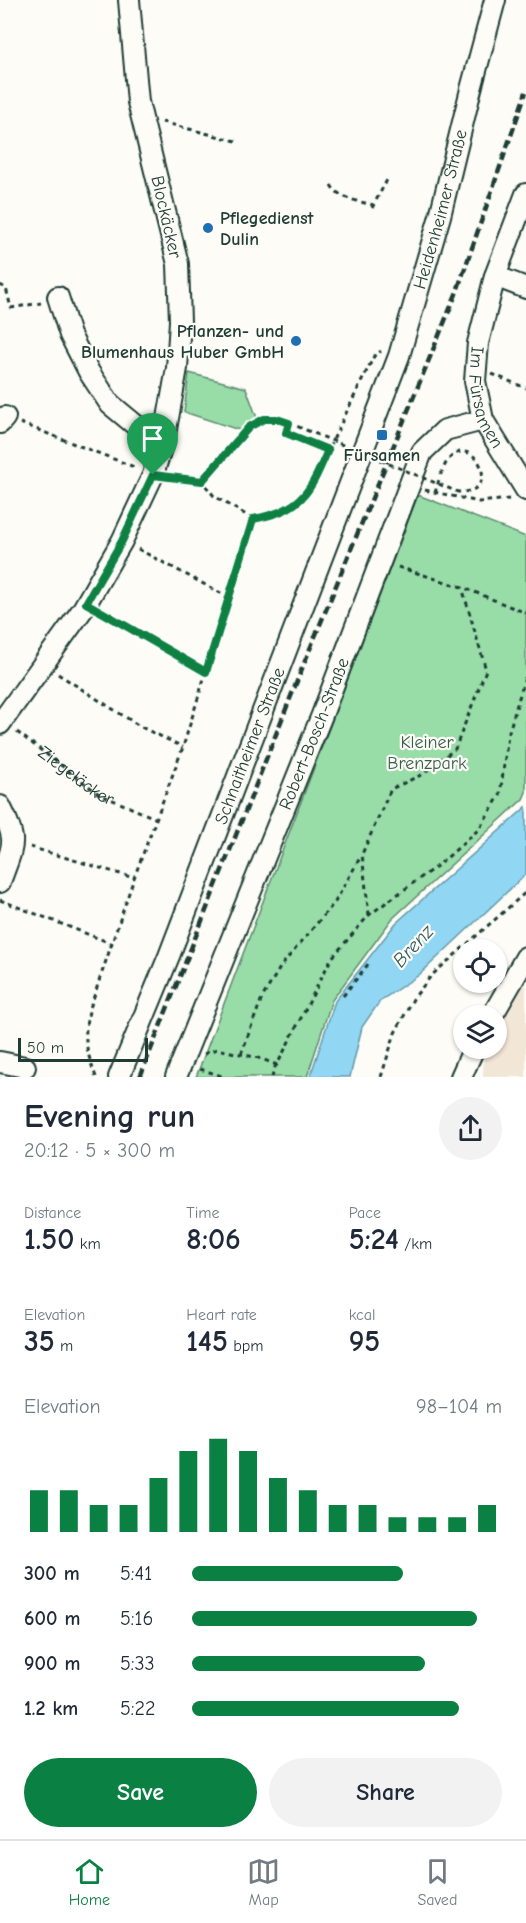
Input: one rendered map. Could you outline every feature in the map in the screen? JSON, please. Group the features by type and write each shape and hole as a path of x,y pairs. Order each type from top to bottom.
{"street":[{"name":"Blockäcker","path":"129,0 138,102 178,264 180,321 177,368 165,435 153,475"},
{"name":"Heidenheimer Straße","path":"378,416 399,356 440,216 495,0"},
{"name":"Im Fürsamen","path":"520,494 483,420 476,368 478,343 495,276 526,194"},
{"path":"495,276 526,288"},
{"path":"58,297 70,335 89,372 110,404 139,428 165,435"},
{"name":"Schnaitheimer Straße","path":"119,1077 378,416"},
{"name":"Robert-Bosch-Straße","path":"178,1070 317,726 422,453 445,430 483,420"},
{"path":"1,722 44,665 86,603 122,541 153,475"},
{"path":"0,806 10,825 14,842 0,882"},
{"path":"498,1005 526,957"},
{"path":"461,1077 470,1059"},
{"path":"472,1077 474,1059"},
{"path":"0,1062 25,1067"}],"path":[{"path":"165,123 240,142"},
{"path":"331,185 343,196 372,207 388,178"},
{"path":"0,285 6,288 11,308 33,305"},
{"path":"153,475 202,481 214,496 253,519 274,515 288,509 300,500 317,476 374,356 384,350 399,356"},
{"path":"476,368 526,388"},
{"path":"202,481 249,427 264,419 277,419 289,423 458,492 477,487 483,476 483,469 476,458 465,453 458,453 447,460 440,476 435,493 479,502 504,501 520,494"},
{"path":"3,420 131,466"},
{"path":"289,423 286,433 328,450"},
{"path":"96,1077 86,1051 85,1027 134,878 183,747 253,519"},
{"path":"122,541 230,598"},
{"path":"380,562 462,587 526,613"},
{"path":"241,1054 262,998 281,966 335,902 362,854 391,789 421,775 455,749 486,670 462,587"},
{"path":"86,603 206,672"},
{"path":"44,665 141,727 183,747"},
{"path":"272,1077 276,1064 331,959 369,915 441,863 479,829 500,795 508,735 526,674"},
{"name":"Ziegeläcker","path":"1,722 99,794 157,819"},
{"path":"14,842 134,878"},
{"path":"362,854 369,915"},
{"path":"381,1077 395,1033 413,999 431,976 526,892"},
{"path":"0,900 113,944"},
{"path":"343,996 369,963"},
{"path":"178,1070 217,1049 276,1064"},
{"path":"178,1070 225,1077"}],"shaded area":[{"path":"526,978 526,1077 483,1077 484,1059 507,1059 507,1012"}],"green space":[{"path":"189,373 246,388 257,418 242,431 184,412"},
{"name":"Kleiner Brenzpark","path":"418,495 526,537 526,792 523,799 392,919 332,1000 307,1077 196,1077"}],"water":[{"name":"Brenz","path":"526,807 526,874 457,939 453,939 453,943 419,975 380,1001 362,1027 350,1077 310,1077 335,1001 396,923"}],"railway":[{"path":"140,1077 305,661 456,294 526,92"}],"place":[{"name":"Pflegedienst Dulin","path":"208,228"},
{"name":"Pflanzen- und Blumenhaus Huber GmbH","path":"296,341"},
{"name":"Fürsamen","path":"382,435"}],"route":[{"path":"264,419 277,419 289,423 286,433 328,450 317,476 300,500 274,515 253,519 206,672 86,603 122,541 153,475 202,481 249,427 264,419"}]}
